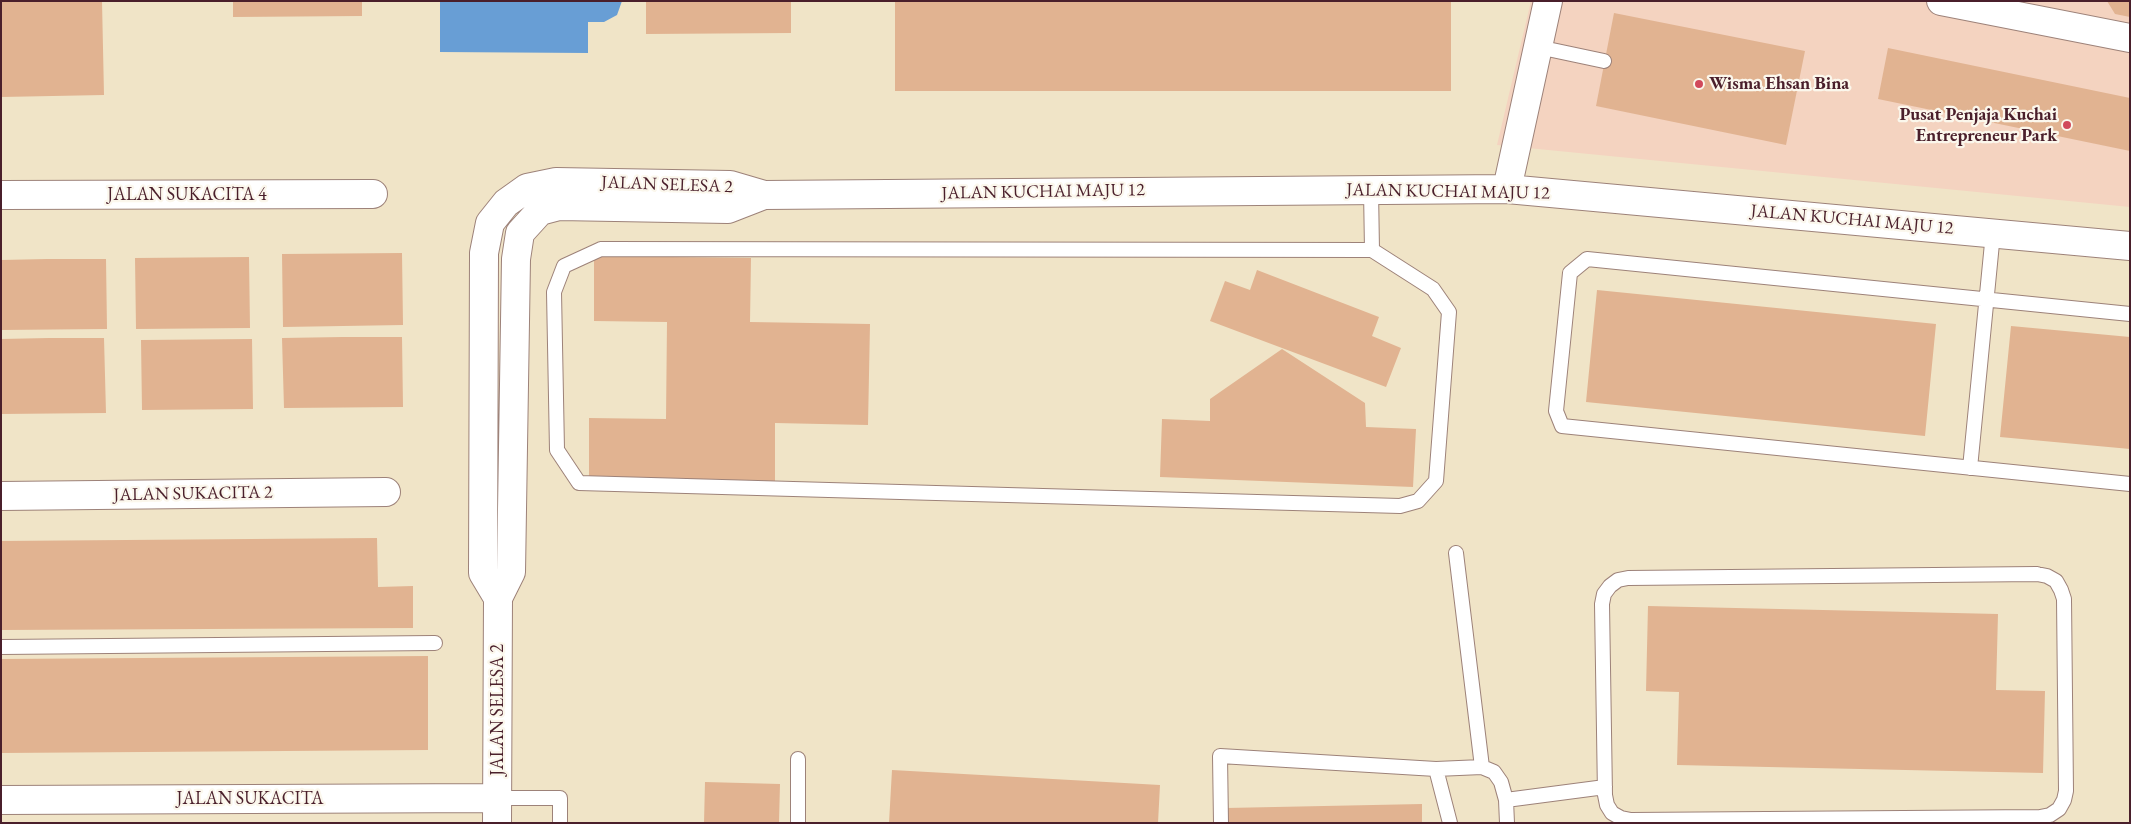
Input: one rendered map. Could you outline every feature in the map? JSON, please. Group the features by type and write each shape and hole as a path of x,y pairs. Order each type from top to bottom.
{"street":[{"path":"1507,189 1548,1"},
{"path":"1942,1 2034,10 2130,38"},
{"name":"JALAN KUCHAI MAJU 12","path":"764,195 1507,189 2130,246"},
{"name":"JALAN SUKACITA 4","path":"1,195 373,194"},
{"name":"JALAN SELESA 2","path":"498,810 498,598 511,572 516,259 520,232 540,212 559,206 728,209 764,195"},
{"name":"JALAN SUKACITA 2","path":"1,496 386,492"},
{"name":"JALAN SUKACITA","path":"1,800 498,810"}],"lane":[{"path":"1538,47 1604,62"},
{"path":"1371,190 1372,250"},
{"path":"1970,468 1993,233"},
{"path":"601,248 1372,250 1433,288 1449,312 1436,481 1418,501 1400,506 579,483 557,450 554,292 564,266 601,248"},
{"path":"2130,314 1587,260 1570,273 1556,411 1562,426 2130,484"},
{"path":"1456,553 1482,767"},
{"path":"2037,574 2048,576 2056,581 2061,590 2064,599 2066,791 2059,809 2050,815 2040,817 1631,820 1621,818 1612,813 1607,805 1605,787 1602,604 1604,594 1618,580 1628,578 2037,574"},
{"path":"1,647 435,643"},
{"path":"1221,823 1220,756 1436,769 1482,767 1494,772 1501,782 1506,800 1507,823"},
{"path":"798,759 798,823"},
{"path":"1436,769 1450,823"},
{"path":"1506,800 1605,787"},
{"path":"498,810 560,798 560,823"}],"shaded area":[{"path":"1531,1 2130,1 2130,207 1497,145"}],"water":[{"path":"440,1 622,1 617,15 604,22 588,22 588,53 440,52"}],"building":[{"path":"1,1 102,1 104,95 1,97"},
{"path":"233,1 362,1 362,16 233,17"},
{"path":"646,1 791,1 791,33 646,34"},
{"path":"895,1 1451,1 1451,91 895,91"},
{"path":"2107,1 2130,1 2130,17 2115,14"},
{"name":"Wisma Ehsan Bina","path":"1614,13 1805,51 1786,145 1596,106"},
{"name":"Pusat Penjaja Kuchai Entrepreneur Park","path":"1888,48 2130,98 2130,151 1878,99"},
{"path":"402,253 403,325 283,327 282,254"},
{"path":"594,256 751,258 750,322 870,324 868,425 775,423 775,481 589,479 589,418 666,419 667,322 594,321"},
{"path":"249,257 250,328 136,329 135,258"},
{"path":"106,259 107,329 1,330 1,260"},
{"path":"1257,270 1379,317 1372,336 1401,348 1386,387 1210,321 1225,281 1250,290"},
{"path":"1597,290 1936,324 1925,436 1586,402"},
{"path":"2011,326 2130,337 2130,449 2000,437"},
{"path":"402,337 403,407 284,408 282,338"},
{"path":"104,338 106,413 1,414 1,339"},
{"path":"252,339 253,409 142,410 141,340"},
{"path":"1282,349 1365,403 1366,427 1416,429 1413,487 1160,477 1162,419 1210,421 1210,399"},
{"path":"377,538 378,587 413,586 413,628 1,630 1,541"},
{"path":"1648,606 1998,614 1996,690 2045,691 2043,773 1677,765 1679,692 1646,691"},
{"path":"428,656 428,750 1,753 1,659"},
{"path":"892,770 1160,785 1158,823 889,823"},
{"path":"705,782 780,784 779,823 704,823"},
{"path":"1422,804 1422,823 1227,823 1226,808"}],"place":[{"name":"Wisma Ehsan Bina","path":"1699,84"},
{"name":"Pusat Penjaja Kuchai Entrepreneur Park","path":"2067,125"}]}
